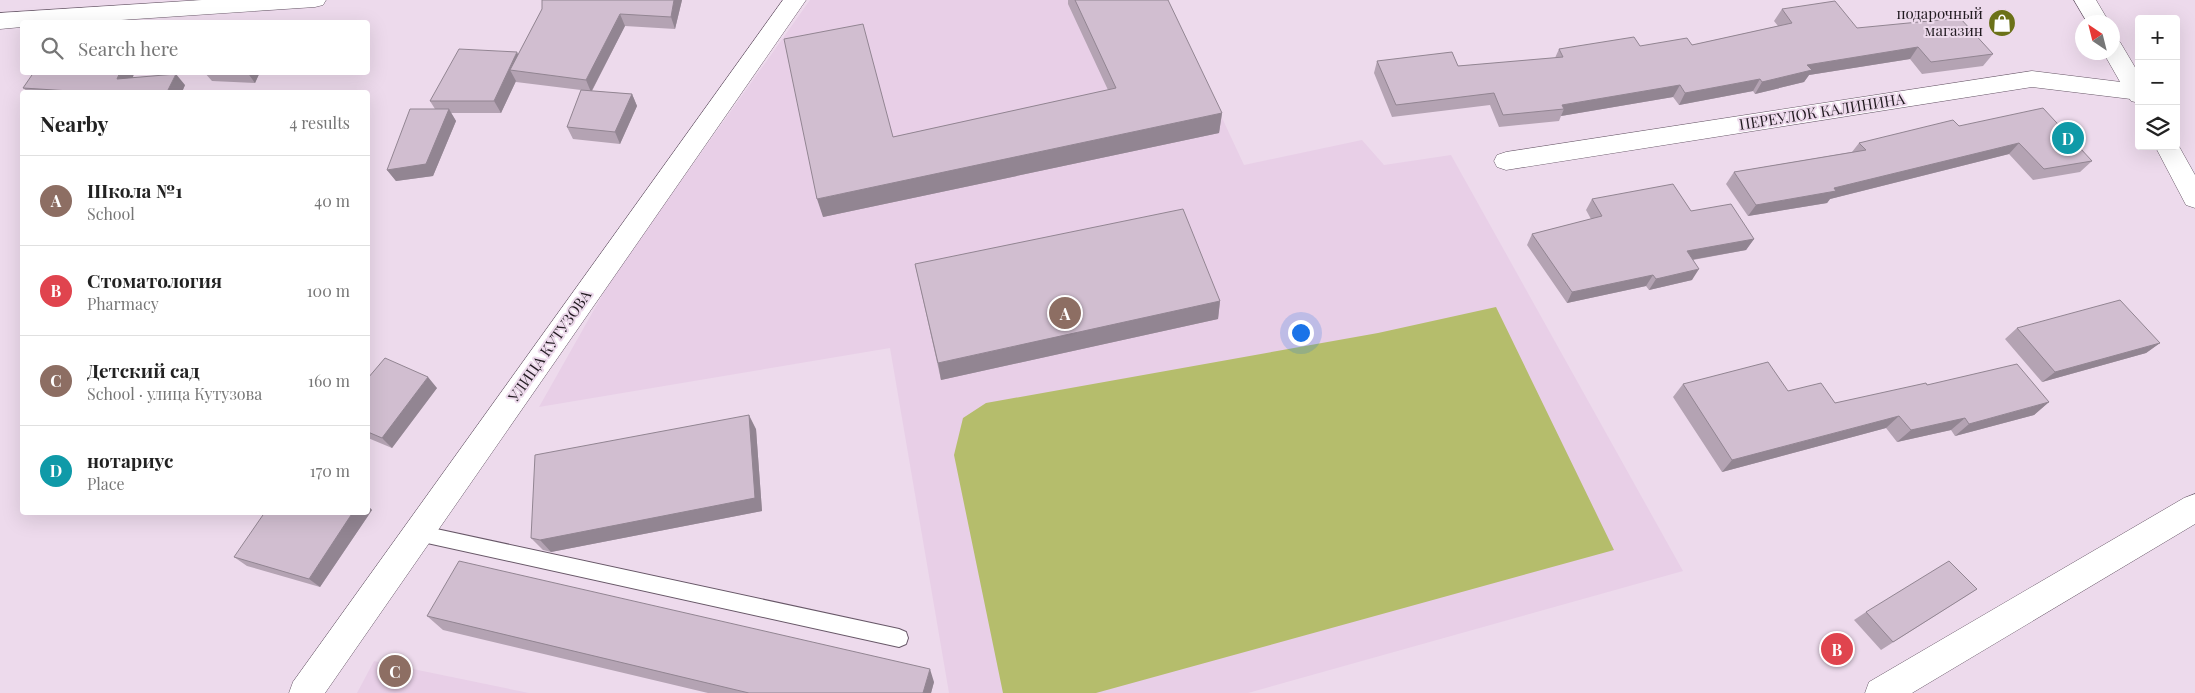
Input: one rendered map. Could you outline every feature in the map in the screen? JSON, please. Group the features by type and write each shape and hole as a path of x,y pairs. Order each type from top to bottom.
{"street":[{"path":"0,21 315,0"},
{"name":"УЛИЦА КУТУЗОВА","path":"305,693 795,0"},
{"path":"2085,0 2094,15"},
{"path":"2119,60 2135,88"},
{"name":"ПЕРЕУЛОК КАЛИНИНА","path":"1506,161 2032,79 2135,93"},
{"path":"2169,150 2195,198"},
{"path":"1881,693 2195,508"}],"lane":[{"path":"418,533 899,638"}],"shaded area":[{"path":"810,0 1167,0 1244,165 1362,140 1384,165 1451,155 1683,571 1248,693 949,693 890,348 539,407 612,278"},
{"path":"374,661 529,693 357,693"}],"green space":[{"path":"1496,307 1614,550 1096,693 1003,693 954,455 963,418 986,403 1378,333"}],"building":[{"path":"542,0 674,0 671,17 620,14 586,80 510,70 542,9"},
{"path":"1075,0 1168,0 1222,113 817,199 784,39 863,24 893,137 1116,88"},
{"path":"1835,1 1857,28 1960,18 1993,54 1931,62 1918,47 1807,65 1812,70 1762,82 1760,79 1685,93 1680,85 1562,105 1564,109 1503,115 1494,93 1396,105 1377,61 1452,52 1458,66 1563,57 1559,49 1634,37 1640,46 1687,38 1692,45 1792,23 1782,9"},
{"path":"459,49 517,52 494,101 430,101"},
{"path":"32,75 119,75 117,79 176,75 168,90 54,90 23,88"},
{"path":"581,90 632,94 615,132 567,127"},
{"path":"2043,108 2092,161 2044,169 2019,143 1834,188 1836,191 1756,205 1734,172 1866,150 1859,143 1953,120 1959,126"},
{"path":"410,109 449,109 426,164 387,170"},
{"path":"1673,184 1691,211 1731,204 1754,239 1687,251 1699,269 1656,279 1653,275 1572,292 1532,234 1602,216 1592,199"},
{"path":"1183,209 1220,301 938,363 915,264"},
{"path":"2120,300 2160,343 2055,372 2017,328"},
{"path":"385,358 428,377 382,438 370,433 370,376"},
{"path":"1768,362 1788,391 1821,383 1835,403 1926,383 1927,385 2017,364 2049,402 1969,424 1965,418 1911,430 1899,416 1732,460 1683,384"},
{"path":"749,415 755,498 540,540 531,538 535,455"},
{"path":"263,515 351,515 309,579 234,557"},
{"path":"459,561 930,669 923,693 749,693 427,616"},
{"path":"1949,561 1977,589 1893,642 1866,612"}],"place":[{"name":"подарочный магазин","path":"2002,23"},
{"name":"нотариус","path":"2068,138"},
{"name":"Школа №1","path":"1065,313"},
{"name":"Стоматология","path":"1837,649"},
{"name":"Детский сад","path":"395,671"}]}
